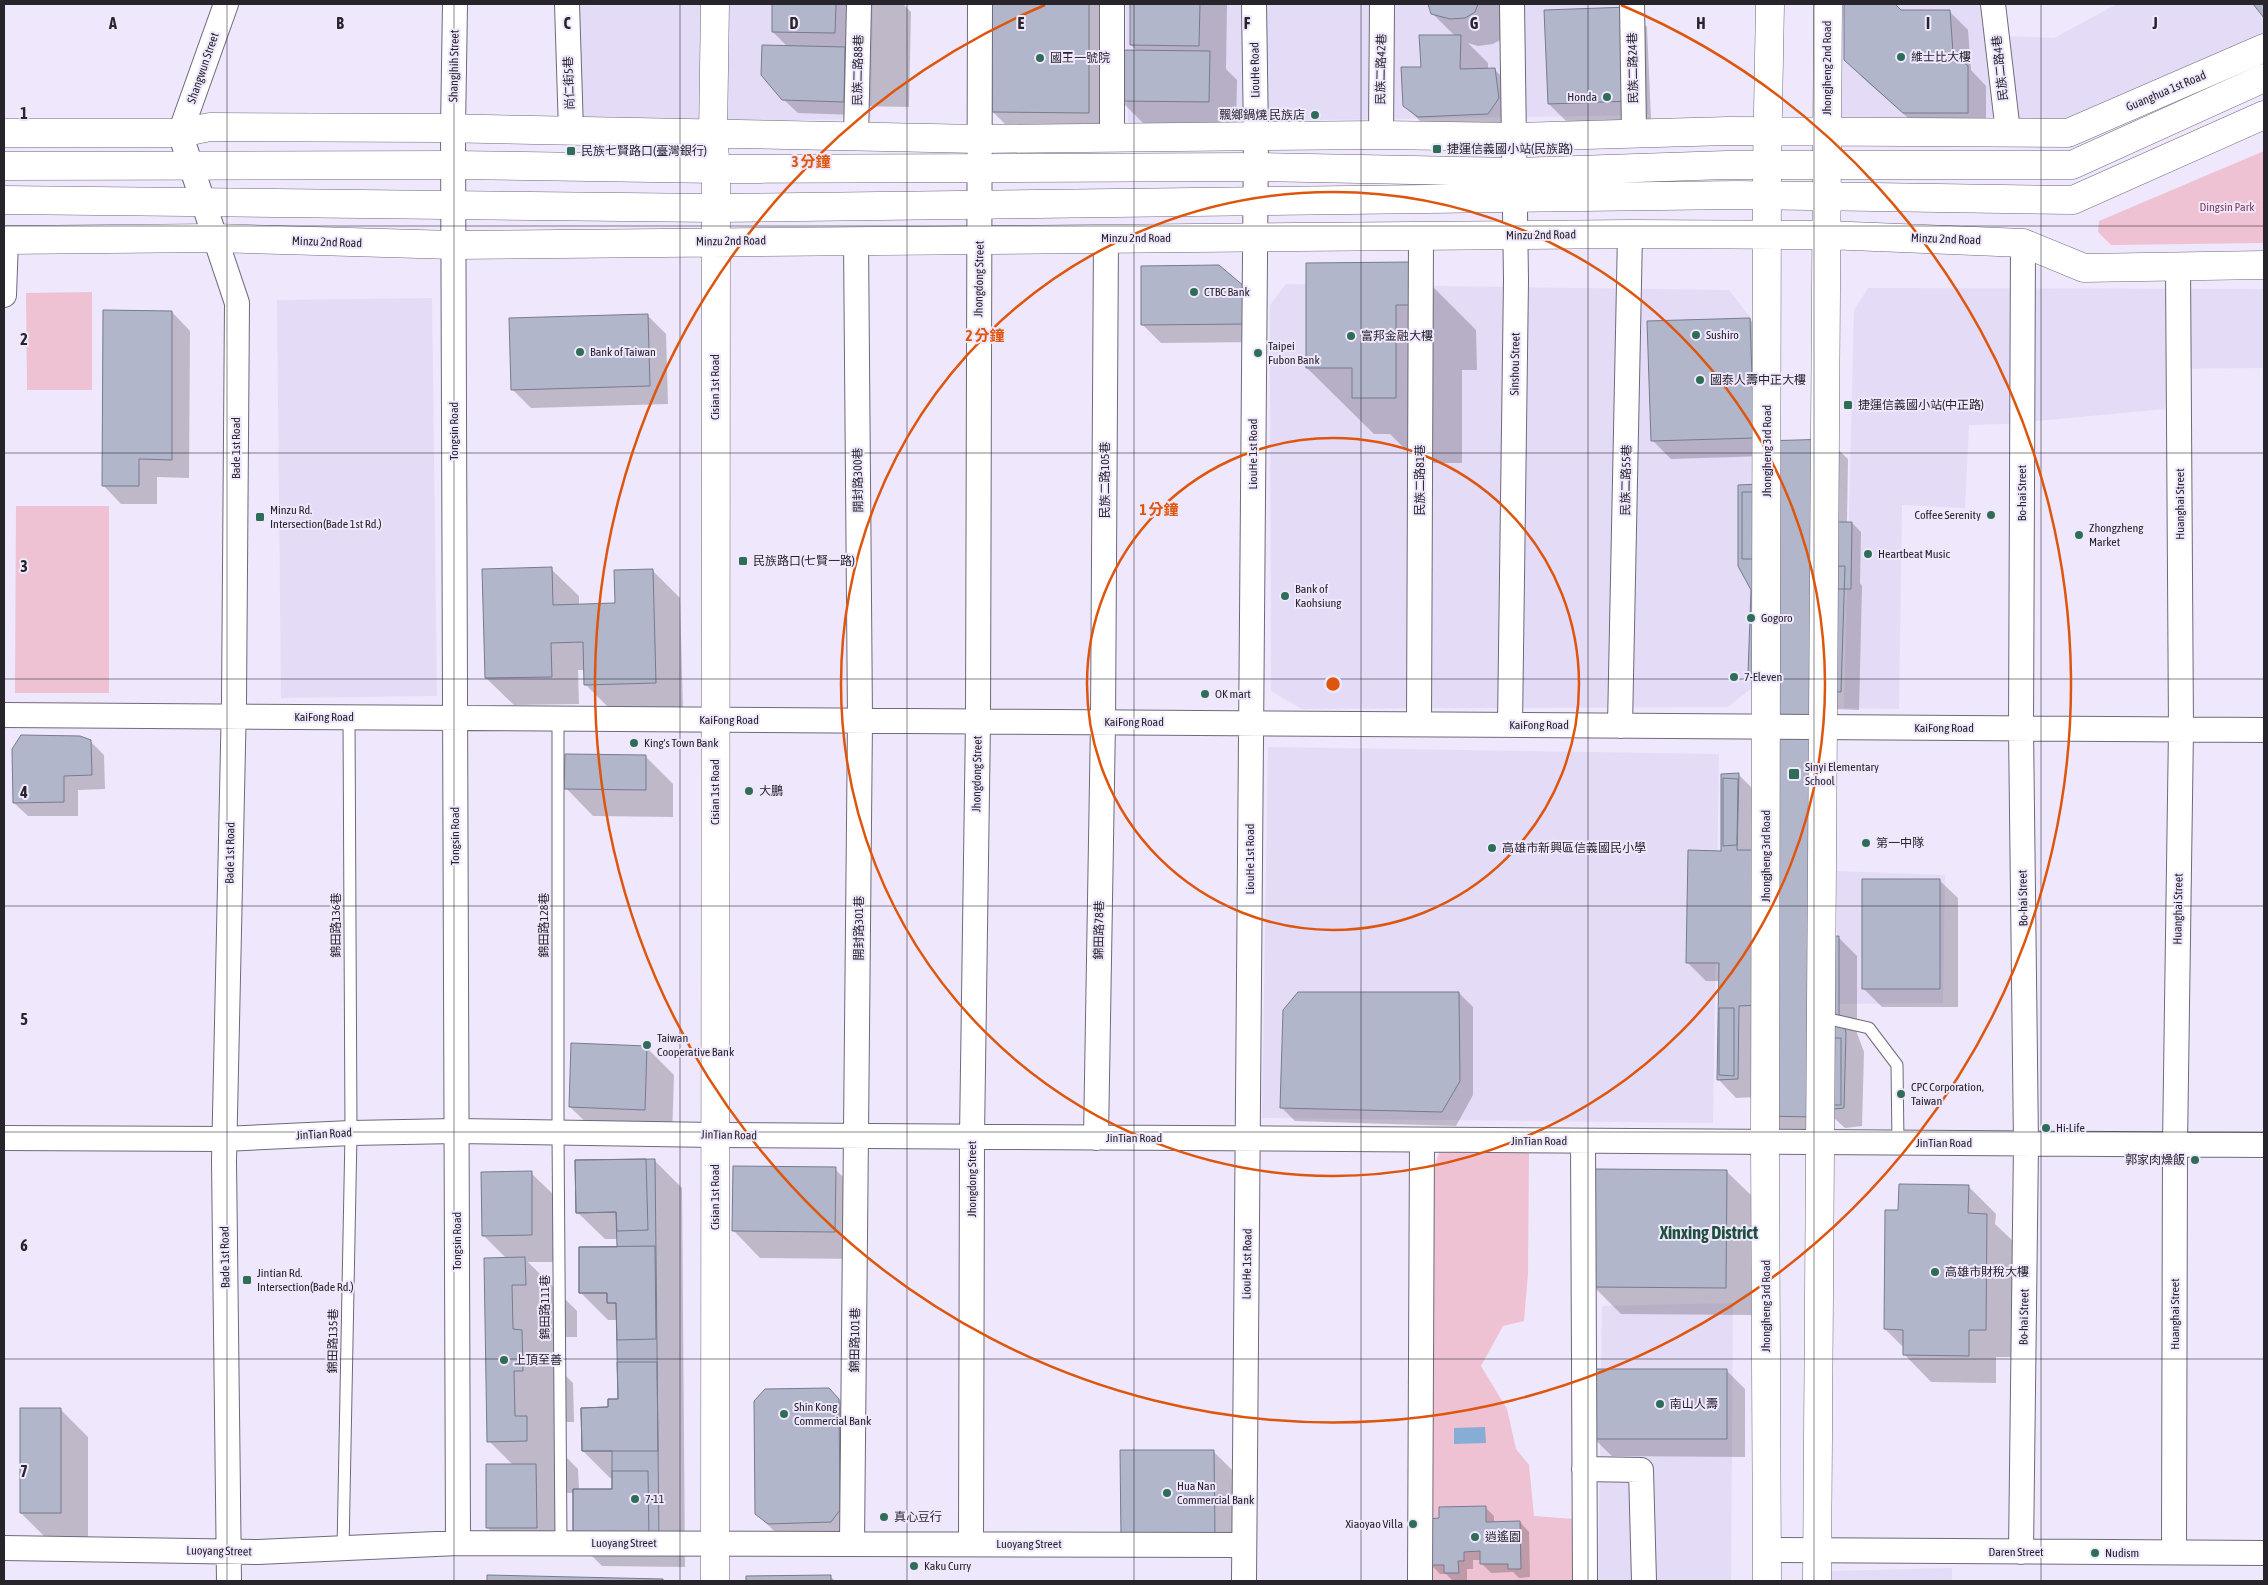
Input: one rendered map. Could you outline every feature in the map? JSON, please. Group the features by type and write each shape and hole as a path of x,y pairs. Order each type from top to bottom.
{"street":[{"name":"Shangwun Street","path":"180,133 226,4"},
{"name":"Shangjhih Street","path":"453,129 455,4"},
{"name":"尚仁街5巷","path":"568,4 571,132"},
{"name":"Cisian 1st Road","path":"715,4 713,135 716,169 715,1581"},
{"name":"民族二路88巷","path":"856,137 859,4"},
{"name":"Jhongdong Street","path":"970,1544 972,1137 978,721 980,4"},
{"path":"1112,4 1112,138"},
{"name":"LiouHe Road","path":"1254,4 1256,136"},
{"name":"民族二路42巷","path":"1381,135 1382,4"},
{"name":"Sinshou Street","path":"1510,725 1516,236 1512,4"},
{"name":"民族二路24巷","path":"1632,4 1634,132"},
{"path":"1767,131 1770,4"},
{"name":"Jhongjheng 2nd Road","path":"1827,133 1828,4"},
{"name":"民族二路4巷","path":"1993,4 2008,132"},
{"name":"Guanghua 1st Road","path":"2008,132 2068,133 2264,48"},
{"path":"4,166 453,165 716,169 1256,167 1515,172 1767,165 2072,165 2264,78"},
{"path":"4,200 715,208 1767,196 2073,200 2264,115"},
{"path":"4,133 180,133 210,127 453,129 979,139 1381,135 1514,137 1634,132 1767,131 1827,133 2008,132"},
{"name":"Tongsin Road","path":"453,129 458,1543"},
{"name":"Jhongjheng 3rd Road","path":"1767,131 1765,1142 1767,1581"},
{"name":"Bade 1st Road","path":"180,133 237,303 233,717 224,1139 229,1581"},
{"path":"1817,1581 1827,133"},
{"name":"LiouHe 1st Road","path":"1244,1581 1256,136"},
{"name":"Minzu 2nd Road","path":"5,240 214,238 453,245 980,238 1630,234 1826,235 2023,243 2084,268 2264,265"},
{"name":"民族二路55巷","path":"1620,726 1630,234"},
{"name":"民族二路81巷","path":"1418,724 1421,236"},
{"name":"民族二路105巷","path":"1103,722 1106,238"},
{"path":"4,295 5,240"},
{"name":"開封路300巷","path":"856,240 860,720"},
{"name":"Bo-hai Street","path":"2021,1552 2026,1144 2022,728 2023,243"},
{"name":"Huanghai Street","path":"2174,1552 2175,1145 2181,729 2178,266"},
{"name":"KaiFong Road","path":"4,715 2264,730"},
{"name":"開封路301巷","path":"858,1136 860,720"},
{"name":"錦田路78巷","path":"1096,1138 1103,722"},
{"name":"JinTian Road","path":"4,1138 224,1139 351,1133 456,1131 1096,1138 2264,1145"},
{"name":"錦田路101巷","path":"852,1544 858,1136"},
{"path":"1420,1581 1422,1140"},
{"path":"1583,1141 1584,1581"},
{"path":"1584,1469 1641,1470 1644,1581"},
{"name":"Luoyang Street","path":"4,1548 229,1551 343,1550 458,1543 1244,1545"},
{"name":"Daren Street","path":"1767,1550 2264,1553"}],"lane":[{"name":"錦田路136巷","path":"349,717 351,1133"},
{"name":"錦田路128巷","path":"558,719 558,1132"},
{"path":"1820,1017 1869,1028 1897,1065 1898,1143"},
{"name":"錦田路111巷","path":"558,1132 561,1543"},
{"name":"錦田路135巷","path":"343,1550 351,1133"}],"shaded area":[{"path":"873,4 871,119 560,123 560,6"},
{"path":"1126,4 1645,4 1648,115 1128,123"},
{"path":"1839,4 1981,4 1998,124 1837,125"},
{"path":"2117,4 2264,4 2264,40 2065,125 2017,125 2006,36 2054,38"},
{"path":"1286,284 1729,290 1757,326 1752,688 1728,707 1302,709 1271,691 1270,305"},
{"path":"1868,288 2264,289 2264,368 2170,369 2165,409 2005,424 1969,425 1965,508 1902,505 1899,709 1844,708 1854,310"},
{"path":"432,298 437,696 281,698 277,300"},
{"name":"高雄市新興區信義國民小學","path":"1268,747 1719,754 1713,1123 1262,1118"},
{"path":"1837,871 1945,875 1943,1003 1837,1004"},
{"path":"1733,1303 1731,1581 1598,1581 1602,1306"},
{"path":"1952,1568 1952,1581 1829,1581 1829,1571"}],"green space":[{"name":"Dingsin Park","path":"2264,151 2264,243 2111,245 2098,232 2099,221"},
{"path":"92,292 92,390 27,390 26,293"},
{"path":"16,506 109,506 109,693 15,693"},
{"name":"逍遙園","path":"1440,1151 1529,1151 1528,1274 1524,1321 1503,1326 1481,1366 1507,1409 1516,1449 1529,1465 1534,1516 1574,1519 1572,1581 1429,1581 1434,1167"}],"water":[{"path":"1485,1427 1486,1443 1454,1444 1454,1428"}],"building":[{"path":"772,4 836,4 835,33 772,32"},
{"name":"國王一號院","path":"992,4 1089,4 1089,113 992,112"},
{"path":"1130,4 1200,4 1199,46 1130,45"},
{"path":"1428,4 1478,4 1475,12 1465,18 1450,19 1431,14"},
{"name":"維士比大樓","path":"1844,4 1895,4 1901,10 1950,10 1953,53 1968,66 1968,113 1903,113 1844,60"},
{"path":"2253,4 2264,4 2264,18"},
{"path":"1629,7 1633,101 1548,104 1544,10"},
{"path":"1419,35 1461,35 1460,69 1495,68 1499,98 1488,114 1418,117 1403,106 1401,67 1421,67"},
{"path":"762,45 845,47 844,102 782,100 761,75"},
{"path":"1120,50 1210,51 1209,102 1120,101"},
{"name":"富邦金融大樓","path":"1411,262 1411,305 1396,305 1396,398 1352,398 1352,368 1306,368 1306,263"},
{"path":"1219,265 1245,287 1246,324 1141,325 1141,266"},
{"path":"103,310 172,311 172,460 139,459 139,486 102,486"},
{"name":"Bank of Taiwan","path":"648,314 650,386 511,390 509,318"},
{"name":"國泰人壽中正大樓","path":"1750,318 1754,438 1651,441 1647,321"},
{"path":"1830,439 1821,567 1845,566 1841,692 1818,691 1817,937 1839,936 1839,1014 1846,1032 1844,1108 1825,1110 1815,1117 1760,1116 1760,1005 1739,1006 1738,1079 1717,1080 1719,963 1686,963 1688,850 1721,851 1721,774 1739,773 1737,850 1772,850 1773,673 1748,673 1751,590 1738,566 1738,485 1760,484 1764,441"},
{"path":"1742,492 1757,492 1757,559 1742,559"},
{"path":"1837,522 1852,522 1851,589 1837,589"},
{"path":"552,567 553,605 615,603 614,570 653,569 656,683 584,685 583,642 551,643 552,677 485,678 482,569"},
{"path":"21,735 80,736 91,740 92,775 64,776 64,802 13,803 12,749"},
{"path":"565,754 646,755 646,790 564,789"},
{"path":"1723,778 1738,779 1737,845 1723,846"},
{"path":"1862,879 1940,879 1940,989 1862,989"},
{"path":"1298,992 1459,992 1460,1081 1442,1112 1280,1108 1283,1010"},
{"path":"1719,1008 1734,1008 1734,1076 1719,1075"},
{"path":"1826,1038 1841,1038 1841,1105 1826,1105"},
{"path":"571,1043 647,1046 645,1110 569,1107"},
{"path":"646,1159 648,1230 617,1231 616,1212 576,1213 575,1160"},
{"path":"655,1159 659,1541 573,1539 573,1489 612,1489 612,1451 582,1451 581,1408 608,1407 608,1399 618,1399 616,1303 607,1303 607,1293 579,1293 579,1247 617,1247 616,1212 576,1213 575,1160"},
{"path":"733,1166 836,1167 835,1232 732,1231"},
{"path":"1593,1169 1727,1170 1726,1288 1593,1287"},
{"path":"532,1171 532,1235 482,1236 481,1172"},
{"name":"高雄市財稅大樓","path":"1899,1184 1969,1185 1968,1213 1987,1214 1986,1330 1969,1330 1969,1356 1903,1355 1903,1330 1884,1329 1885,1210 1898,1210"},
{"path":"655,1246 656,1339 617,1340 616,1303 607,1303 607,1293 579,1293 579,1247"},
{"name":"上頂至善","path":"525,1257 526,1285 512,1285 513,1329 522,1330 523,1371 514,1371 515,1416 527,1416 527,1441 487,1442 484,1258"},
{"path":"617,1362 657,1362 658,1451 582,1451 581,1408 608,1407 608,1399 618,1399"},
{"name":"南山人壽","path":"1592,1369 1727,1369 1727,1439 1592,1439"},
{"path":"829,1388 839,1399 840,1510 831,1522 768,1524 755,1514 754,1401 765,1389"},
{"path":"20,1408 61,1408 61,1513 20,1513"},
{"name":"Hua Nan Commercial Bank","path":"1120,1450 1214,1450 1215,1536 1121,1538"},
{"path":"486,1464 536,1464 537,1528 486,1528"},
{"path":"612,1471 648,1471 649,1540 573,1539 573,1489 612,1489"},
{"name":"逍遙園","path":"1486,1506 1486,1522 1520,1521 1521,1569 1508,1569 1508,1564 1480,1564 1480,1551 1464,1552 1464,1561 1458,1561 1459,1573 1444,1573 1444,1565 1430,1565 1428,1519 1439,1518 1439,1507"},
{"path":"487,1575 663,1579 663,1581 487,1581"},
{"path":"831,1575 831,1581 746,1581 746,1576"}],"place":[{"name":"維士比大樓","path":"1901,57"},
{"name":"國王一號院","path":"1040,58"},
{"name":"Honda","path":"1607,97"},
{"name":"飄鄉鍋燒 民族店","path":"1315,115"},
{"name":"捷運信義國小站(民族路)","path":"1437,149"},
{"name":"民族七賢路口(臺灣銀行)","path":"571,151"},
{"name":"CTBC Bank","path":"1194,292"},
{"name":"Sushiro","path":"1696,335"},
{"name":"富邦金融大樓","path":"1351,336"},
{"name":"Bank of Taiwan","path":"580,352"},
{"name":"Taipei Fubon Bank","path":"1258,353"},
{"name":"國泰人壽中正大樓","path":"1700,380"},
{"name":"捷運信義國小站(中正路)","path":"1848,405"},
{"name":"Coffee Serenity","path":"1991,515"},
{"name":"Minzu Rd. Intersection(Bade 1st Rd.)","path":"260,517"},
{"name":"Zhongzheng Market","path":"2079,535"},
{"name":"Heartbeat Music","path":"1868,554"},
{"name":"民族路口(七賢一路)","path":"743,561"},
{"name":"Bank of Kaohsiung","path":"1285,596"},
{"name":"Gogoro","path":"1751,618"},
{"name":"7-Eleven","path":"1734,677"},
{"name":"OK mart","path":"1205,694"},
{"name":"King's Town Bank","path":"634,743"},
{"name":"Sinyi Elementary School","path":"1794,774"},
{"name":"大鵬","path":"749,791"},
{"name":"第一中隊","path":"1866,843"},
{"name":"高雄市新興區信義國民小學","path":"1492,848"},
{"name":"Taiwan Cooperative Bank","path":"647,1045"},
{"name":"CPC Corporation, Taiwan","path":"1901,1094"},
{"name":"Hi-Life","path":"2046,1128"},
{"name":"郭家肉燥飯","path":"2195,1160"},
{"name":"高雄市財稅大樓","path":"1935,1272"},
{"name":"Jintian Rd. Intersection(Bade Rd.)","path":"247,1280"},
{"name":"上頂至善","path":"504,1360"},
{"name":"南山人壽","path":"1660,1404"},
{"name":"Shin Kong Commercial Bank","path":"784,1414"},
{"name":"Hua Nan Commercial Bank","path":"1167,1493"},
{"name":"7-11","path":"635,1499"},
{"name":"真心豆行","path":"884,1517"},
{"name":"Xiaoyao Villa","path":"1413,1524"},
{"name":"逍遙園","path":"1475,1537"},
{"name":"Nudism","path":"2095,1553"},
{"name":"Kaku Curry","path":"914,1566"}],"district":[{"name":"Xinxing District","path":"1709,1233"}]}
